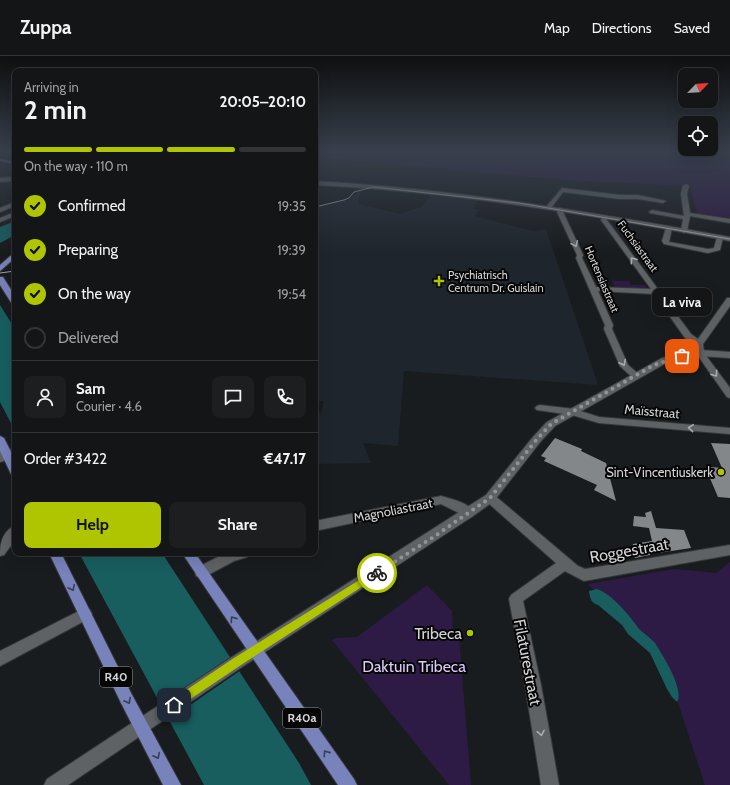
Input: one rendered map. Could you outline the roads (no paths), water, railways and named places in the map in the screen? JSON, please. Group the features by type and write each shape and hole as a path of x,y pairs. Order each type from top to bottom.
{"main road":[{"path":"0,269 12,257"},
{"path":"0,279 12,297"},
{"path":"0,440 3,455 12,467"},
{"name":"R40","path":"56,556 172,785"},
{"name":"R40a","path":"190,556 348,785"}],"street":[{"path":"338,185 384,187 462,195 549,207 730,238"},
{"path":"684,231 687,216 684,194 686,186"},
{"path":"549,207 562,190 620,197 638,197 663,201"},
{"path":"0,210 12,205"},
{"name":"Hortensiastraat","path":"561,209 560,212 609,324 608,329 624,366 636,376"},
{"path":"652,212 730,221"},
{"path":"1,219 12,215"},
{"name":"Fuchsiastraat","path":"605,217 604,220 699,349 730,395"},
{"path":"669,228 665,241 666,243 700,250 717,250 720,237"},
{"path":"593,289 656,292"},
{"path":"699,349 730,300"},
{"path":"53,785 142,727 237,662 490,498 537,439 551,424 665,360 699,349 730,355"},
{"name":"Maïsstraat","path":"540,408 574,412 599,420 730,431"},
{"name":"Roggestraat","path":"490,498 565,564 584,575 730,550"},
{"name":"Magnoliastraat","path":"318,525 441,500 455,505 469,513"},
{"path":"0,551 12,535"},
{"path":"201,572 227,556"},
{"name":"Filaturestraat","path":"550,785 533,685 516,599 565,564"},
{"path":"0,659 85,614"}],"water":[{"path":"12,222 12,237 0,243 0,227"},
{"path":"0,305 12,324 12,425 0,402"},
{"path":"81,556 164,556 299,763 311,785 204,785"},
{"path":"597,589 615,600 639,629 655,643 672,672 678,689 679,696 677,702 667,689 650,653 628,634 622,625 598,605 592,602 589,591"}],"tram line":[{"path":"318,206 344,200 349,198 354,192 373,187 519,203 730,239"},
{"path":"0,273 12,271"}],"place":[{"name":"Psychiatrisch Centrum Dr. Guislain","path":"439,281"},
{"name":"La viva","path":"682,356"},
{"name":"Sint-Vincentiuskerk","path":"721,472"},
{"name":"Tribeca","path":"470,633"}],"park label":[{"name":"Daktuin Tribeca","path":"414,666"}]}
